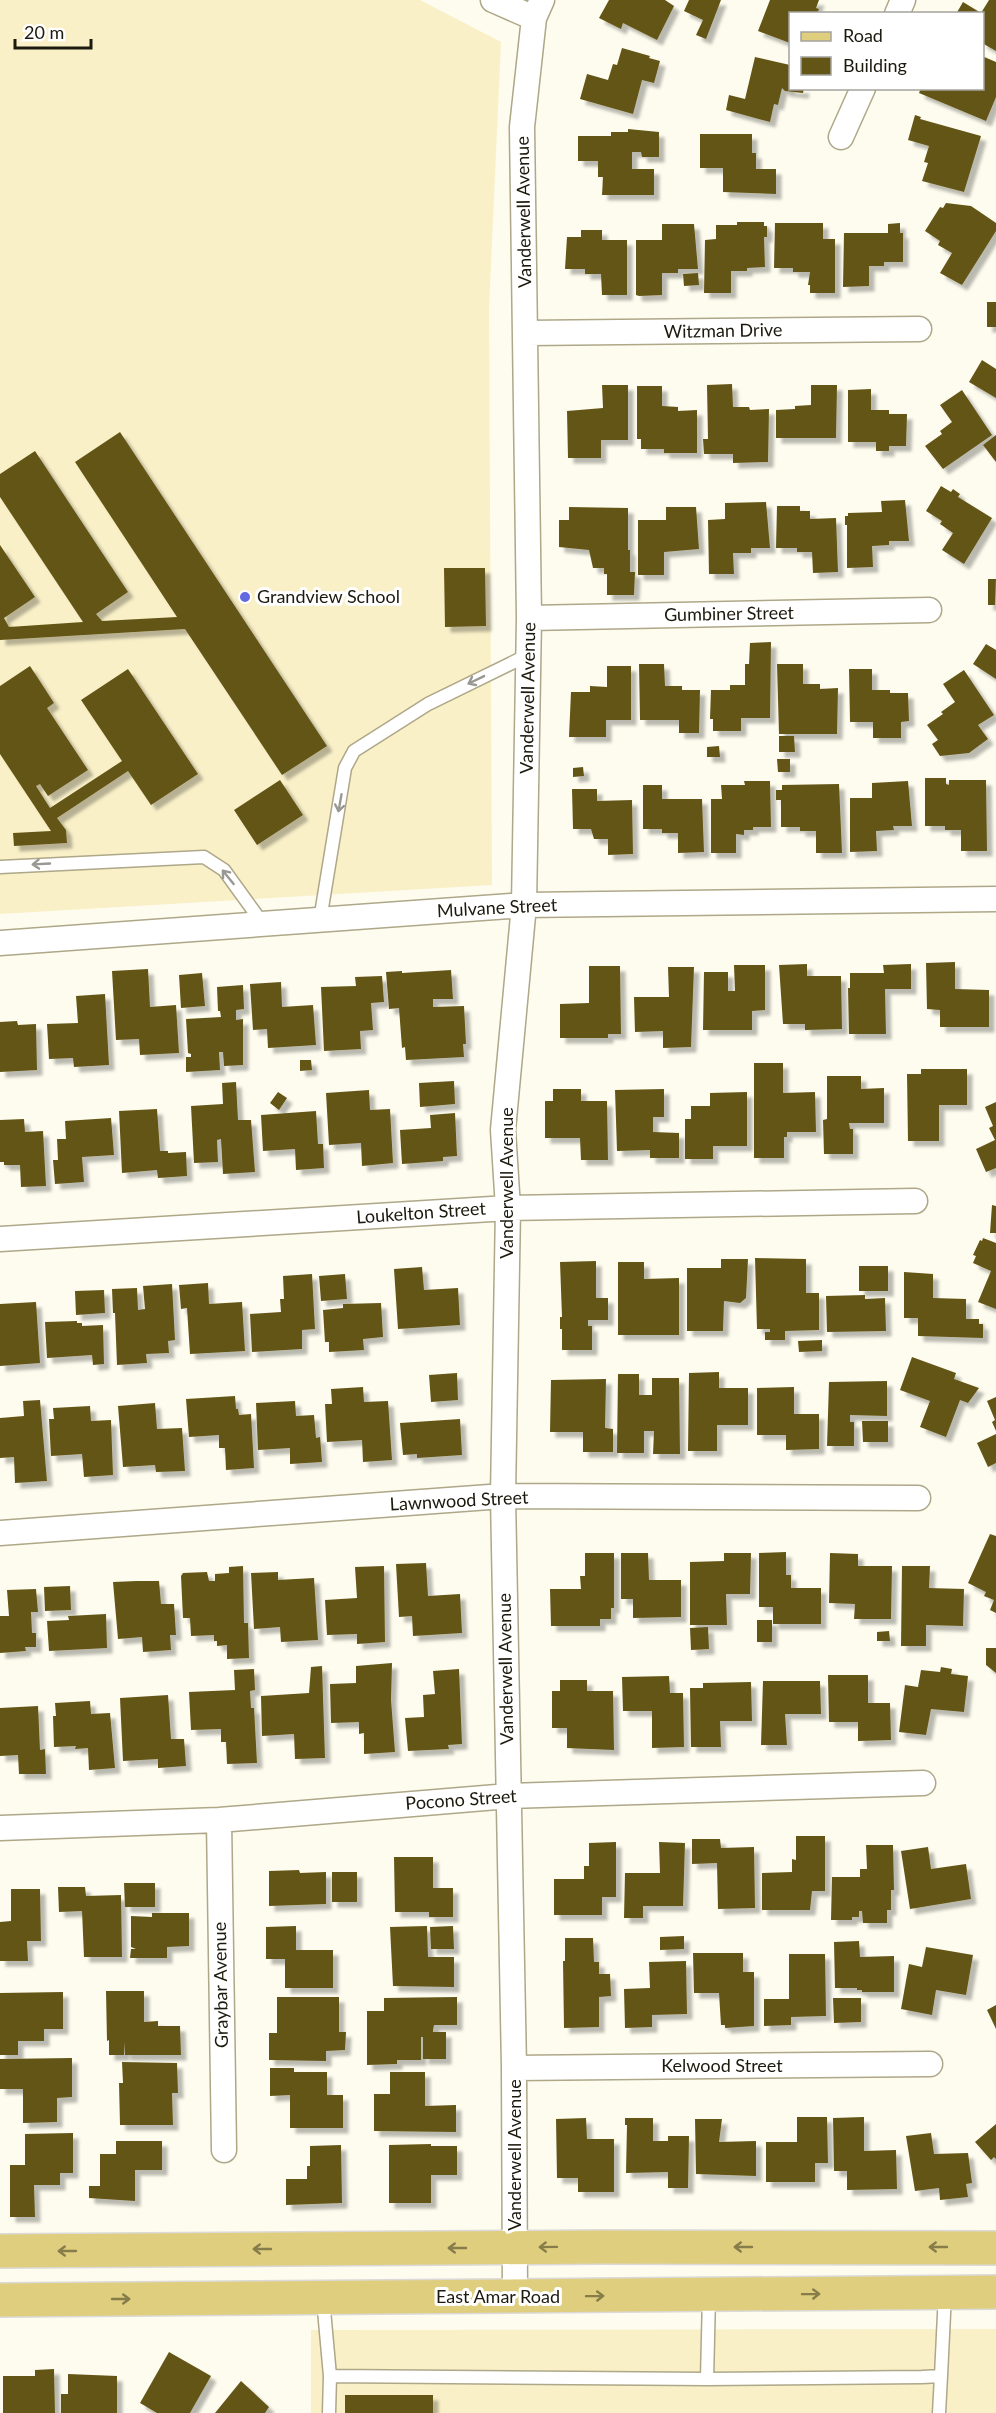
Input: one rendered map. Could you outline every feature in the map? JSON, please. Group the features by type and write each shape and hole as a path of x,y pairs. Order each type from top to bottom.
{"main road":[{"path":"0,2251 515,2247 996,2248"},
{"name":"East Amar Road","path":"0,2300 996,2292"}],"street":[{"path":"493,0 538,9"},
{"name":"Vanderwell Avenue","path":"515,2297 514,2068 502,1496 508,1208 503,1130 524,905 529,618 522,127 538,9"},
{"path":"841,137 862,90"},
{"name":"Witzman Drive","path":"526,333 919,329"},
{"name":"Gumbiner Street","path":"529,618 929,610"},
{"name":"Mulvane Street","path":"0,943 524,905 996,899"},
{"name":"Loukelton Street","path":"0,1239 508,1208 915,1201"},
{"name":"Lawnwood Street","path":"0,1533 502,1496 918,1498"},
{"name":"Pocono Street","path":"0,1828 219,1820 509,1796 922,1783"},
{"name":"Graybar Avenue","path":"219,1820 224,2150"},
{"name":"Kelwood Street","path":"514,2068 930,2064"}],"lane":[{"path":"320,920 345,768 354,752 428,704 528,655"},
{"path":"0,867 204,857 224,870 263,924"},
{"path":"939,2413 945,2293"},
{"path":"707,2379 709,2295"},
{"path":"323,2298 330,2376 329,2413"},
{"path":"330,2376 707,2379 941,2376"}],"shaded area":[{"name":"Grandview School","path":"0,0 420,0 501,42 489,309 492,885 0,914"},
{"path":"996,2329 996,2413 311,2413 311,2330"}],"building":[{"path":"609,0 665,0 674,6 657,40 623,23 621,29 599,18"},
{"path":"689,0 721,0 706,39 696,35 703,20 684,11"},
{"path":"770,0 819,0 816,8 819,9 818,12 789,12 789,43 758,31"},
{"path":"989,0 996,0 996,51 984,44 984,12 982,12"},
{"path":"963,2 979,12 957,12"},
{"path":"622,48 660,61 654,83 642,80 633,114 580,99 587,74 608,80 613,64 617,65"},
{"path":"755,57 789,65 789,90 804,90 803,93 785,91 782,88 778,105 774,104 770,122 726,110 729,95 745,99"},
{"path":"984,57 996,62 996,97 986,121 919,93 920,90 984,90"},
{"path":"915,115 921,117 920,119 981,136 964,192 922,181 928,163 924,162 929,146 908,140"},
{"path":"628,129 659,132 659,157 642,157 641,152 632,152 632,169 654,169 654,195 602,195 603,177 598,177 598,161 578,161 578,136 611,136 611,132 628,132"},
{"path":"700,134 752,134 752,153 756,153 756,169 776,169 776,194 723,192 723,168 700,168"},
{"path":"946,203 971,206 996,223 996,231 962,285 940,273 952,253 938,245 940,241 925,231 940,207 943,208"},
{"path":"737,222 764,222 764,226 767,226 767,237 764,237 765,267 747,268 747,271 731,271 731,293 704,293 705,240 716,239 716,225 737,225"},
{"path":"775,223 823,223 823,239 835,239 835,293 810,293 810,285 808,285 810,272 793,272 793,268 774,268"},
{"path":"900,223 900,233 903,233 903,262 884,262 884,266 869,266 869,286 843,287 844,233 888,233 888,224"},
{"path":"662,224 694,224 698,269 678,269 678,273 662,273 662,295 636,295 636,240 662,240"},
{"path":"581,230 602,230 602,240 627,240 627,295 602,295 601,274 585,274 585,269 565,269 567,237 581,237"},
{"path":"698,273 699,285 684,286 683,274"},
{"path":"987,302 996,302 996,327 987,327"},
{"path":"982,360 996,369 996,398 969,382"},
{"path":"732,384 733,407 749,407 750,410 769,409 768,462 733,463 733,454 704,454 703,439 708,439 707,385"},
{"path":"602,385 628,385 628,440 601,440 601,458 568,458 567,411 603,408"},
{"path":"811,385 837,385 836,438 776,438 776,410 811,405"},
{"path":"637,386 662,386 662,406 678,407 678,411 697,410 697,453 664,453 664,449 641,449 641,439 637,439"},
{"path":"871,389 871,410 889,410 889,414 907,414 906,446 889,446 889,451 876,451 876,442 848,442 848,390"},
{"path":"962,390 992,435 943,469 925,446 942,434 940,431 952,422 940,405"},
{"path":"120,432 327,746 282,775 185,629 0,640 0,545 35,597 4,618 9,627 83,622 0,497 0,474 35,451 128,592 96,614 102,621 177,617 75,462"},
{"path":"996,435 996,462 983,445"},
{"path":"941,486 951,492 953,489 960,494 958,497 992,518 964,564 942,550 953,533 940,524 942,521 926,511"},
{"path":"905,500 909,541 889,541 889,545 872,546 873,567 847,568 845,516 848,516 848,513 882,512 881,501"},
{"path":"766,502 770,548 751,548 751,553 733,553 734,574 709,574 708,520 725,519 725,503"},
{"path":"777,506 800,506 800,511 810,511 810,519 836,518 838,572 813,573 812,552 797,552 797,548 776,548"},
{"path":"569,507 628,508 628,550 630,550 630,572 635,572 634,595 607,595 607,574 604,574 604,568 593,568 589,550 559,547 559,520 569,520"},
{"path":"666,507 696,507 699,549 664,552 664,575 638,575 638,520 666,520"},
{"path":"444,568 485,568 486,626 445,627"},
{"path":"988,579 996,579 995,605 988,605"},
{"path":"771,642 770,718 741,718 741,731 713,731 713,719 710,719 711,690 730,690 730,685 745,685 745,664 749,664 750,643"},
{"path":"986,644 996,650 996,679 973,664"},
{"path":"639,664 664,664 665,686 682,686 682,690 700,690 699,733 679,733 679,720 640,720"},
{"path":"777,664 803,664 803,684 820,684 820,689 838,688 837,734 779,734"},
{"path":"30,666 54,703 47,708 88,770 48,796 40,784 36,786 50,808 122,761 81,700 128,669 198,774 151,805 128,771 57,818 66,830 67,843 14,846 13,833 51,831 0,754 0,686"},
{"path":"607,666 631,666 631,720 606,720 606,737 569,737 571,692 590,692 590,686 607,687"},
{"path":"849,669 872,669 872,690 908,693 909,721 901,722 901,738 873,738 873,722 850,722"},
{"path":"964,670 994,715 978,725 988,739 969,753 940,756 932,744 938,740 927,725 955,702 943,684"},
{"path":"779,736 794,736 795,752 779,752"},
{"path":"719,746 720,757 707,757 707,747"},
{"path":"777,759 790,759 790,772 778,772"},
{"path":"583,767 584,776 573,777 573,768"},
{"path":"925,778 946,778 946,784 949,785 949,780 986,780 987,851 961,851 961,830 945,830 945,826 925,826"},
{"path":"280,780 303,815 257,845 234,810"},
{"path":"744,781 770,781 771,827 753,827 753,830 744,830 744,835 736,834 736,853 711,853 711,799 722,799 721,785 745,785"},
{"path":"908,781 912,826 893,826 894,830 876,831 877,851 850,852 850,798 872,798 872,783"},
{"path":"839,784 842,853 816,853 816,831 800,831 800,827 781,827 781,800 776,800 776,790 782,790 782,785"},
{"path":"643,785 662,785 662,799 702,799 704,852 678,853 678,833 662,833 662,829 643,829"},
{"path":"572,789 597,789 597,801 632,800 633,854 608,855 608,839 594,839 591,829 573,829"},
{"path":"955,962 955,989 989,990 989,1027 940,1027 940,1010 927,1009 926,963"},
{"path":"807,964 807,976 841,976 842,1029 805,1030 805,1024 783,1024 779,965"},
{"path":"911,964 911,989 885,989 886,1034 849,1034 850,973 884,973 883,965"},
{"path":"734,965 765,965 765,1010 752,1011 752,1030 703,1030 704,972 728,972 728,991 735,991"},
{"path":"589,966 620,966 621,1034 608,1034 608,1038 560,1038 560,1004 589,1003"},
{"path":"668,967 694,967 691,1047 663,1048 663,1031 635,1032 634,997 669,997"},
{"path":"148,969 150,1007 176,1005 179,1053 140,1055 139,1039 116,1040 112,971"},
{"path":"451,970 453,999 433,999 433,1007 464,1006 466,1044 463,1044 464,1057 406,1060 405,1047 402,1048 399,1008 389,1009 386,972"},
{"path":"202,973 205,1006 181,1008 179,975"},
{"path":"382,976 384,1002 371,1003 373,1030 360,1031 361,1049 324,1051 321,987 356,986 355,977"},
{"path":"281,982 282,1007 313,1005 316,1045 268,1048 267,1029 253,1030 250,984"},
{"path":"243,985 244,1009 236,1010 236,1020 243,1019 243,1065 224,1066 223,1052 219,1052 220,1070 186,1072 186,1057 191,1057 191,1054 188,1053 186,1019 221,1017 218,1011 217,987"},
{"path":"105,994 109,1065 74,1067 73,1058 49,1059 47,1024 78,1023 76,996"},
{"path":"17,1021 18,1025 36,1024 37,1070 0,1072 0,1022"},
{"path":"300,1060 311,1060 312,1070 300,1071"},
{"path":"754,1063 783,1063 783,1093 815,1092 816,1132 787,1132 787,1137 784,1137 784,1158 754,1158"},
{"path":"921,1069 967,1069 967,1105 939,1105 939,1141 908,1141 907,1074 921,1074"},
{"path":"827,1076 861,1076 861,1089 884,1088 884,1123 849,1123 850,1129 853,1129 853,1154 824,1154 823,1120 827,1119"},
{"path":"454,1081 455,1104 420,1107 419,1083"},
{"path":"236,1082 238,1120 251,1120 255,1172 223,1174 221,1139 217,1140 218,1162 194,1163 191,1106 223,1104 222,1083"},
{"path":"553,1089 581,1089 581,1101 607,1101 608,1160 581,1160 580,1138 545,1138 545,1101 553,1101"},
{"path":"664,1089 664,1117 653,1117 653,1132 679,1133 679,1158 650,1158 650,1150 617,1151 615,1090"},
{"path":"369,1090 370,1110 390,1109 393,1163 362,1166 361,1143 329,1145 326,1093"},
{"path":"278,1092 287,1098 279,1110 270,1103"},
{"path":"747,1092 747,1146 713,1146 713,1159 685,1159 685,1119 691,1119 691,1106 710,1106 710,1093"},
{"path":"996,1102 996,1168 986,1172 976,1149 995,1140 989,1128 993,1126 985,1107"},
{"path":"157,1109 160,1151 186,1152 187,1176 158,1178 157,1170 122,1173 119,1111"},
{"path":"316,1111 318,1144 323,1144 324,1168 296,1170 295,1149 263,1151 261,1115"},
{"path":"455,1113 457,1156 443,1157 443,1161 402,1164 400,1130 431,1128 430,1115"},
{"path":"111,1118 114,1155 82,1157 84,1182 55,1184 53,1160 58,1160 57,1139 66,1139 65,1121"},
{"path":"24,1119 25,1132 43,1131 46,1186 21,1187 20,1165 4,1165 4,1162 0,1162 0,1120"},
{"path":"992,1205 996,1206 996,1233 990,1233"},
{"path":"983,1238 996,1243 996,1309 978,1302 991,1271 973,1263 976,1256 973,1255"},
{"path":"755,1258 806,1259 806,1293 819,1293 819,1330 785,1331 785,1340 765,1340 765,1332 770,1332 770,1329 757,1329"},
{"path":"721,1259 748,1259 746,1298 740,1303 724,1301 723,1331 687,1331 687,1268 721,1268"},
{"path":"596,1261 596,1298 608,1298 608,1320 588,1320 588,1326 592,1326 592,1350 562,1350 560,1262"},
{"path":"618,1262 644,1262 644,1279 679,1278 679,1335 618,1335"},
{"path":"859,1266 888,1266 888,1291 859,1291"},
{"path":"422,1267 424,1290 458,1288 460,1325 398,1329 394,1269"},
{"path":"904,1272 933,1274 933,1298 966,1299 966,1319 979,1319 979,1324 983,1324 983,1338 918,1336 918,1318 904,1318"},
{"path":"312,1274 315,1329 302,1330 302,1349 252,1352 250,1314 281,1312 280,1299 284,1299 283,1276"},
{"path":"345,1274 347,1299 321,1301 319,1276"},
{"path":"208,1283 209,1304 242,1302 245,1351 190,1354 187,1308 181,1309 179,1285"},
{"path":"172,1284 175,1340 168,1341 169,1353 146,1354 147,1363 117,1365 112,1289 137,1288 138,1310 145,1309 143,1286"},
{"path":"104,1290 105,1313 76,1315 75,1291"},
{"path":"865,1295 865,1299 885,1298 886,1331 827,1332 826,1296"},
{"path":"36,1302 40,1363 0,1366 0,1304"},
{"path":"381,1303 383,1337 363,1339 364,1350 329,1352 329,1342 325,1342 323,1310 343,1308 343,1304"},
{"path":"77,1321 77,1323 82,1323 82,1326 103,1325 104,1364 93,1365 92,1355 47,1358 45,1322"},
{"path":"822,1340 822,1351 799,1352 798,1341"},
{"path":"912,1357 956,1373 954,1379 979,1388 968,1403 960,1400 946,1437 920,1427 930,1401 900,1390"},
{"path":"719,1372 719,1388 748,1388 748,1425 717,1425 717,1451 688,1451 689,1373"},
{"path":"457,1373 458,1400 431,1402 429,1375"},
{"path":"618,1374 639,1374 639,1395 652,1395 652,1378 679,1378 680,1454 653,1454 654,1431 644,1431 644,1453 617,1453"},
{"path":"606,1379 605,1428 613,1429 613,1452 583,1452 583,1432 550,1432 551,1380"},
{"path":"887,1381 887,1416 850,1415 850,1422 854,1422 854,1446 827,1446 829,1382"},
{"path":"363,1387 364,1402 388,1401 392,1460 363,1462 362,1440 327,1442 325,1404 332,1404 331,1389"},
{"path":"794,1387 794,1414 819,1414 819,1449 786,1450 786,1435 757,1435 757,1388"},
{"path":"235,1396 239,1415 251,1414 254,1468 226,1470 225,1448 219,1448 219,1435 189,1437 186,1399"},
{"path":"996,1397 996,1431 992,1422 995,1420 987,1401"},
{"path":"40,1400 47,1481 15,1483 14,1457 0,1458 0,1418 24,1416 23,1401"},
{"path":"295,1401 296,1416 314,1415 316,1438 320,1437 322,1462 290,1464 290,1448 258,1450 256,1403"},
{"path":"155,1403 157,1429 182,1428 185,1471 156,1472 155,1465 123,1467 118,1406"},
{"path":"90,1406 91,1421 111,1420 113,1475 84,1477 82,1454 51,1456 49,1419 54,1419 53,1408"},
{"path":"460,1419 462,1455 417,1458 417,1454 403,1455 400,1423"},
{"path":"862,1421 888,1421 888,1442 863,1442"},
{"path":"996,1434 996,1463 988,1467 977,1443"},
{"path":"990,1534 996,1536 996,1613 990,1610 994,1600 984,1596 986,1592 968,1583"},
{"path":"786,1552 786,1575 791,1575 791,1588 821,1588 821,1624 773,1624 773,1607 759,1607 759,1553"},
{"path":"585,1553 614,1553 614,1608 611,1608 611,1619 600,1619 600,1626 551,1626 550,1589 581,1589 580,1576 585,1576"},
{"path":"621,1553 648,1553 649,1580 681,1580 681,1617 633,1618 633,1599 621,1599"},
{"path":"724,1553 751,1553 750,1594 726,1594 727,1625 690,1625 690,1562 724,1561"},
{"path":"830,1553 858,1554 858,1566 892,1566 891,1619 854,1619 855,1604 829,1603"},
{"path":"426,1563 428,1596 460,1594 462,1633 413,1636 412,1616 399,1617 396,1564"},
{"path":"243,1566 244,1623 248,1623 249,1658 227,1659 227,1645 217,1646 214,1635 191,1636 190,1618 183,1618 181,1576 183,1573 207,1572 209,1581 215,1581 215,1574 229,1573 229,1567"},
{"path":"384,1566 385,1642 357,1644 357,1634 327,1635 325,1600 357,1598 355,1567"},
{"path":"902,1566 930,1566 929,1588 964,1589 963,1626 926,1625 926,1646 901,1646"},
{"path":"278,1572 278,1580 314,1578 318,1640 281,1642 280,1627 254,1629 251,1573"},
{"path":"159,1581 161,1604 174,1604 176,1635 170,1635 171,1650 143,1652 142,1637 118,1639 113,1582"},
{"path":"70,1586 71,1610 45,1611 44,1587"},
{"path":"36,1589 38,1612 31,1612 32,1633 36,1633 36,1647 25,1647 26,1651 0,1653 0,1616 9,1616 7,1590"},
{"path":"106,1614 107,1648 49,1651 47,1621 69,1620 68,1616"},
{"path":"757,1620 772,1620 772,1642 757,1642"},
{"path":"708,1627 709,1649 691,1650 690,1628"},
{"path":"889,1631 890,1641 877,1641 877,1632"},
{"path":"986,1648 996,1648 996,1673 986,1665"},
{"path":"392,1663 391,1700 395,1752 364,1754 364,1733 359,1734 359,1722 331,1723 330,1684 356,1683 356,1666"},
{"path":"322,1666 325,1758 295,1759 294,1734 262,1736 261,1696 309,1693 311,1667"},
{"path":"941,1667 952,1669 951,1674 968,1676 964,1712 931,1709 926,1735 899,1732 905,1685 918,1687 921,1670 940,1672"},
{"path":"254,1669 255,1690 250,1691 251,1708 254,1708 257,1763 227,1764 226,1742 221,1742 221,1729 191,1730 189,1692 235,1690 234,1670"},
{"path":"459,1669 462,1744 448,1745 449,1749 408,1751 405,1718 424,1717 423,1695 435,1694 433,1671"},
{"path":"828,1675 868,1675 868,1703 890,1703 891,1740 858,1741 858,1722 829,1722"},
{"path":"669,1676 670,1693 683,1693 684,1747 652,1748 652,1711 623,1711 622,1677"},
{"path":"560,1680 587,1680 587,1691 613,1691 614,1750 567,1748 567,1728 552,1728 552,1691 560,1691"},
{"path":"763,1681 820,1681 821,1714 785,1714 787,1745 761,1745"},
{"path":"751,1682 752,1721 720,1721 721,1747 691,1747 690,1688 703,1688 703,1683"},
{"path":"168,1695 171,1739 184,1739 186,1766 158,1768 158,1759 123,1761 120,1698"},
{"path":"90,1701 91,1714 110,1713 115,1768 89,1770 88,1748 54,1747 55,1703"},
{"path":"38,1706 40,1750 45,1749 46,1774 19,1774 18,1755 0,1756 0,1708"},
{"path":"796,1836 825,1836 825,1891 812,1891 810,1910 762,1910 762,1873 792,1872 792,1859 796,1860"},
{"path":"692,1839 720,1839 721,1848 754,1847 755,1908 718,1909 717,1863 692,1864"},
{"path":"616,1842 616,1897 602,1897 602,1915 554,1915 554,1879 584,1879 584,1866 589,1866 589,1843"},
{"path":"659,1842 685,1843 683,1906 643,1906 643,1918 624,1918 625,1873 660,1873"},
{"path":"866,1845 893,1845 894,1890 891,1890 891,1910 887,1910 887,1923 863,1923 862,1911 859,1911 859,1917 852,1917 852,1920 831,1920 832,1877 860,1877 860,1869 867,1869"},
{"path":"928,1847 931,1869 966,1864 971,1899 910,1909 901,1851"},
{"path":"394,1857 433,1857 433,1888 453,1888 453,1917 429,1917 429,1912 395,1912"},
{"path":"299,1870 300,1873 326,1872 326,1904 269,1906 269,1871"},
{"path":"332,1872 357,1872 357,1902 332,1902"},
{"path":"124,1883 155,1883 155,1907 125,1907"},
{"path":"58,1887 85,1887 86,1896 121,1895 122,1957 84,1957 82,1911 59,1912"},
{"path":"11,1889 40,1889 41,1941 27,1941 28,1961 0,1961 0,1922 11,1921"},
{"path":"152,1913 189,1913 189,1946 167,1947 167,1958 130,1958 131,1949 136,1949 131,1947 131,1916 152,1917"},
{"path":"296,1926 296,1950 333,1950 333,1988 285,1988 285,1959 266,1959 266,1927"},
{"path":"427,1926 428,1957 454,1957 454,1987 393,1986 390,1927"},
{"path":"453,1926 454,1949 431,1949 430,1927"},
{"path":"684,1936 684,1949 660,1950 660,1937"},
{"path":"565,1938 593,1938 594,1962 599,1962 599,1974 610,1974 611,1996 599,1997 599,2027 564,2028"},
{"path":"859,1941 860,1957 894,1956 894,1992 862,1992 857,1988 835,1988 834,1942"},
{"path":"926,1947 973,1955 966,1995 936,1990 932,2015 901,2009 909,1964 922,1967"},
{"path":"693,1953 743,1953 743,1972 754,1972 754,2026 725,2028 725,2025 721,2025 719,1993 694,1993"},
{"path":"789,1954 825,1954 826,2016 791,2017 791,2025 764,2026 764,1999 789,1999"},
{"path":"686,1961 687,2014 652,2015 652,2027 625,2028 624,1989 650,1988 649,1962"},
{"path":"106,1991 144,1991 144,2022 158,2021 158,2026 180,2026 181,2055 125,2055 125,2042 124,2055 109,2055"},
{"path":"63,1992 63,2029 44,2029 44,2041 18,2041 18,2055 0,2055 0,1993"},
{"path":"277,1997 339,1997 339,2032 346,2032 345,2050 326,2051 326,2061 269,2060 269,2033 277,2033"},
{"path":"457,1997 457,2025 434,2025 433,2030 433,2032 446,2032 446,2059 423,2059 423,2037 421,2037 421,2060 397,2060 397,2064 367,2065 367,2011 384,2011 384,1998"},
{"path":"833,1998 861,1998 861,2022 834,2023"},
{"path":"996,2005 996,2029 987,2010"},
{"path":"72,2058 72,2097 57,2098 57,2122 23,2123 23,2089 0,2089 0,2059"},
{"path":"122,2062 177,2063 178,2093 172,2093 173,2125 120,2125 119,2083 123,2083"},
{"path":"270,2068 294,2068 294,2072 327,2072 327,2095 343,2095 343,2128 290,2128 290,2095 270,2096"},
{"path":"390,2072 425,2072 425,2106 456,2105 456,2132 374,2131 374,2094 390,2094"},
{"path":"797,2117 827,2117 828,2163 815,2163 815,2182 766,2182 766,2142 797,2142"},
{"path":"864,2117 864,2151 896,2150 897,2189 847,2190 847,2171 834,2171 833,2118"},
{"path":"586,2118 587,2139 614,2139 614,2192 578,2192 578,2178 557,2178 556,2119"},
{"path":"625,2118 653,2118 653,2141 668,2141 668,2136 689,2136 688,2188 668,2188 668,2172 626,2173 627,2125 625,2125"},
{"path":"695,2119 722,2119 719,2142 756,2141 756,2176 696,2174"},
{"path":"996,2124 996,2159 994,2157 991,2160 975,2142"},
{"path":"73,2133 73,2173 60,2173 60,2185 34,2185 35,2217 10,2217 10,2165 25,2165 25,2134"},
{"path":"931,2133 934,2154 968,2153 972,2183 966,2184 968,2197 940,2200 939,2188 915,2191 906,2136"},
{"path":"116,2141 162,2141 162,2170 135,2170 135,2201 89,2198 89,2186 100,2186 100,2154 116,2154"},
{"path":"431,2144 431,2146 457,2146 457,2175 431,2175 431,2203 389,2203 389,2145"},
{"path":"341,2145 342,2203 286,2205 286,2179 307,2179 307,2166 310,2166 310,2146"},
{"path":"169,2352 211,2376 190,2413 157,2413 140,2403"},
{"path":"54,2369 55,2413 3,2413 3,2376 35,2376 35,2370"},
{"path":"68,2374 117,2376 117,2413 61,2413 61,2394 68,2394"},
{"path":"241,2381 269,2407 265,2413 215,2413"},
{"path":"345,2395 433,2395 433,2413 345,2413"}],"place":[{"name":"Grandview School","path":"245,597"}]}
